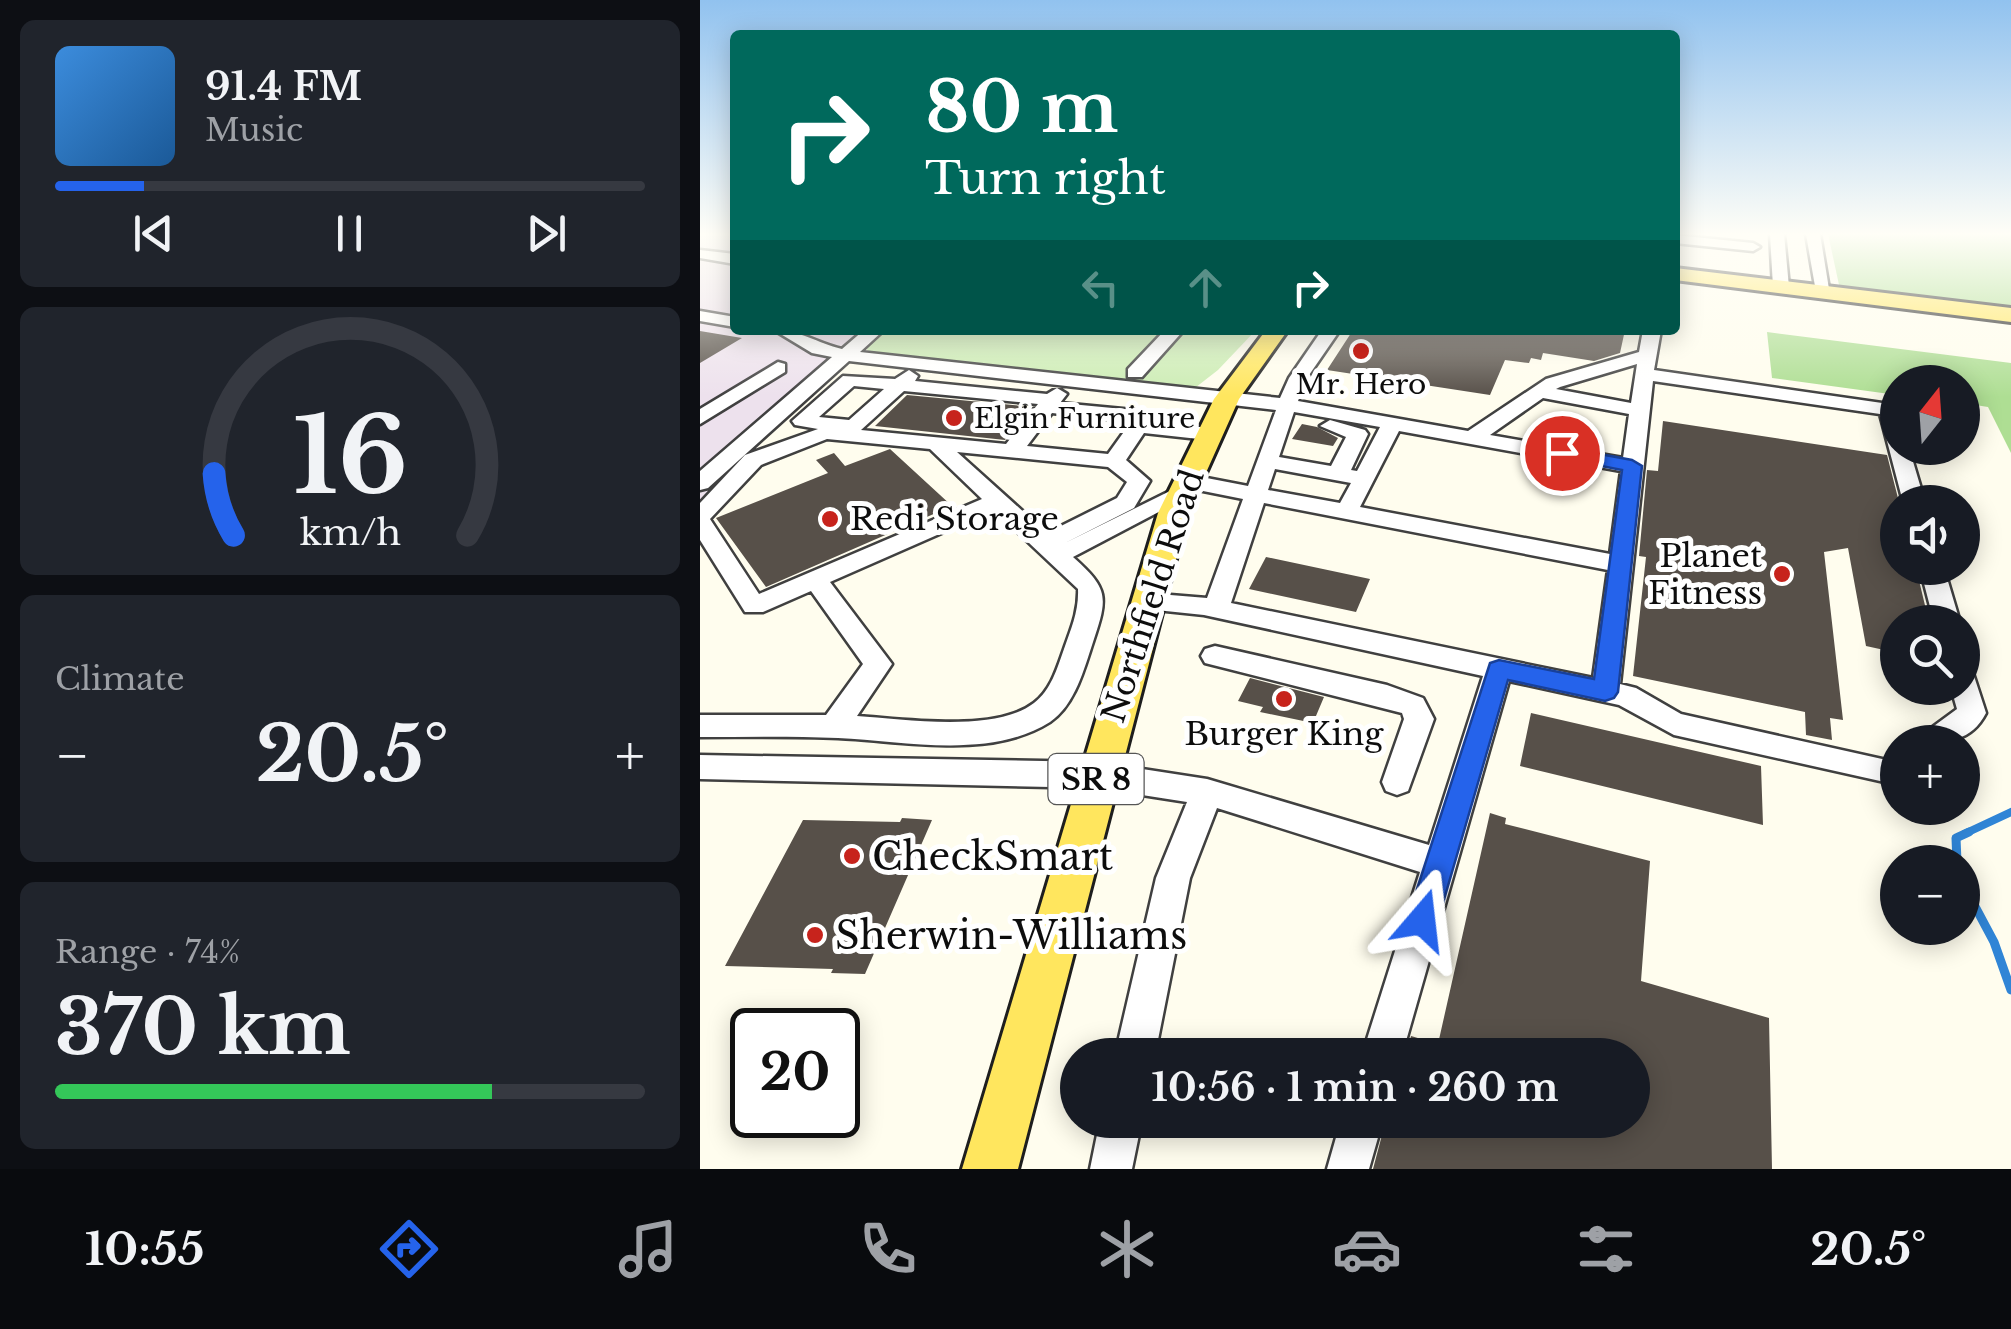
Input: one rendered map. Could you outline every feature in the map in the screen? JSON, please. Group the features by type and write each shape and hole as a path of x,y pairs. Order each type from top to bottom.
{"main road":[{"path":"1794,289 2011,315"},
{"name":"Northfield Road","path":"990,1169 1146,602 1183,488 1227,398 1272,335"}],"lane":[{"path":"706,317 730,308"},
{"path":"793,335 818,348 843,354 1227,398 1285,412 1358,434 1338,475"},
{"path":"700,484 868,335"},
{"path":"1135,373 1170,335"},
{"path":"1216,608 1253,495 1298,378 1328,335"},
{"path":"1605,692 1651,335"},
{"path":"1473,438 1539,392 1570,376 1646,364 1880,408"},
{"path":"921,365 854,426 830,429 753,460 700,518 754,606 997,502"},
{"path":"700,418 778,368"},
{"path":"1050,552 1126,503 1139,480 1114,461 936,444 830,429 802,420 850,380 1144,417 1114,461"},
{"path":"1012,451 1066,382"},
{"path":"1539,392 1639,410"},
{"path":"1285,412 1392,424 1632,466"},
{"path":"1346,512 1392,424"},
{"path":"1138,426 1208,434"},
{"path":"700,726 993,730 1021,724 1043,712 1058,695 1073,665 1093,600 1090,586 936,444"},
{"path":"1266,461 1363,479"},
{"path":"1050,552 1183,488 1253,495 1620,564"},
{"path":"815,579 878,664 834,726"},
{"path":"1146,602 1216,608 1626,696 1674,724 1880,771"},
{"path":"1215,656 1387,696 1413,706 1419,719 1397,782"},
{"path":"1387,1038 1499,669"},
{"path":"1956,725 1972,713 1970,705"},
{"path":"700,767 1097,775 1207,792 1440,863"},
{"path":"1139,1038 1173,878 1207,792"},
{"path":"1111,1169 1118,1138"},
{"path":"1348,1169 1357,1138"}],"shaded area":[{"path":"700,289 730,289 730,335 860,335 844,345 782,421 700,508"}],"green space":[{"path":"1840,289 2011,289 2011,315 1841,294"},
{"path":"1767,332 2011,363 2011,453 1988,407 1980,406 1980,365 1880,365 1880,393 1772,378"},
{"path":"879,335 1251,335 1191,391 875,356 864,347"}],"building":[{"path":"700,331 742,338 700,363"},
{"path":"1350,335 1624,335 1620,353 1594,361 1543,353 1541,360 1531,358 1529,363 1505,360 1490,395 1327,370"},
{"path":"907,395 1022,406 1027,412 1005,440 875,426"},
{"path":"1663,421 1880,454 1880,465 1890,465 1895,485 1880,485 1880,585 1920,585 1925,605 1880,605 1880,649 1866,646 1848,548 1824,552 1843,720 1830,718 1832,740 1806,735 1805,712 1633,676 1646,557 1639,556 1647,470 1658,471"},
{"path":"1302,424 1338,438 1333,446 1292,439"},
{"path":"890,449 952,506 766,587 716,518 828,473 816,460 834,453 845,466"},
{"path":"1266,557 1370,579 1356,612 1249,589"},
{"path":"1250,678 1324,697 1313,723 1260,712 1263,707 1238,701"},
{"path":"1531,713 1761,766 1763,825 1520,766"},
{"path":"1490,813 1506,818 1505,824 1650,861 1641,981 1769,1018 1772,1169 1373,1169 1381,1138 1650,1138 1650,1038 1439,1038"},
{"path":"902,818 932,820 865,974 831,973 833,969 725,966 803,820 900,822"}],"waterway":[{"path":"1964,834 2011,812"},
{"path":"1956,845 1956,838 1969,832"},
{"path":"1980,916 2011,990"}],"place":[{"name":"Mr. Hero","path":"1361,351"},
{"name":"Elgin Furniture","path":"954,418"},
{"name":"Redi Storage","path":"830,519"},
{"name":"Planet Fitness","path":"1782,574"},
{"name":"Burger King","path":"1284,699"},
{"name":"CheckSmart","path":"852,856"},
{"name":"Sherwin-Williams","path":"815,935"}],"route":[{"path":"1422,920 1499,669 1605,692 1632,466 1562,453"}]}
